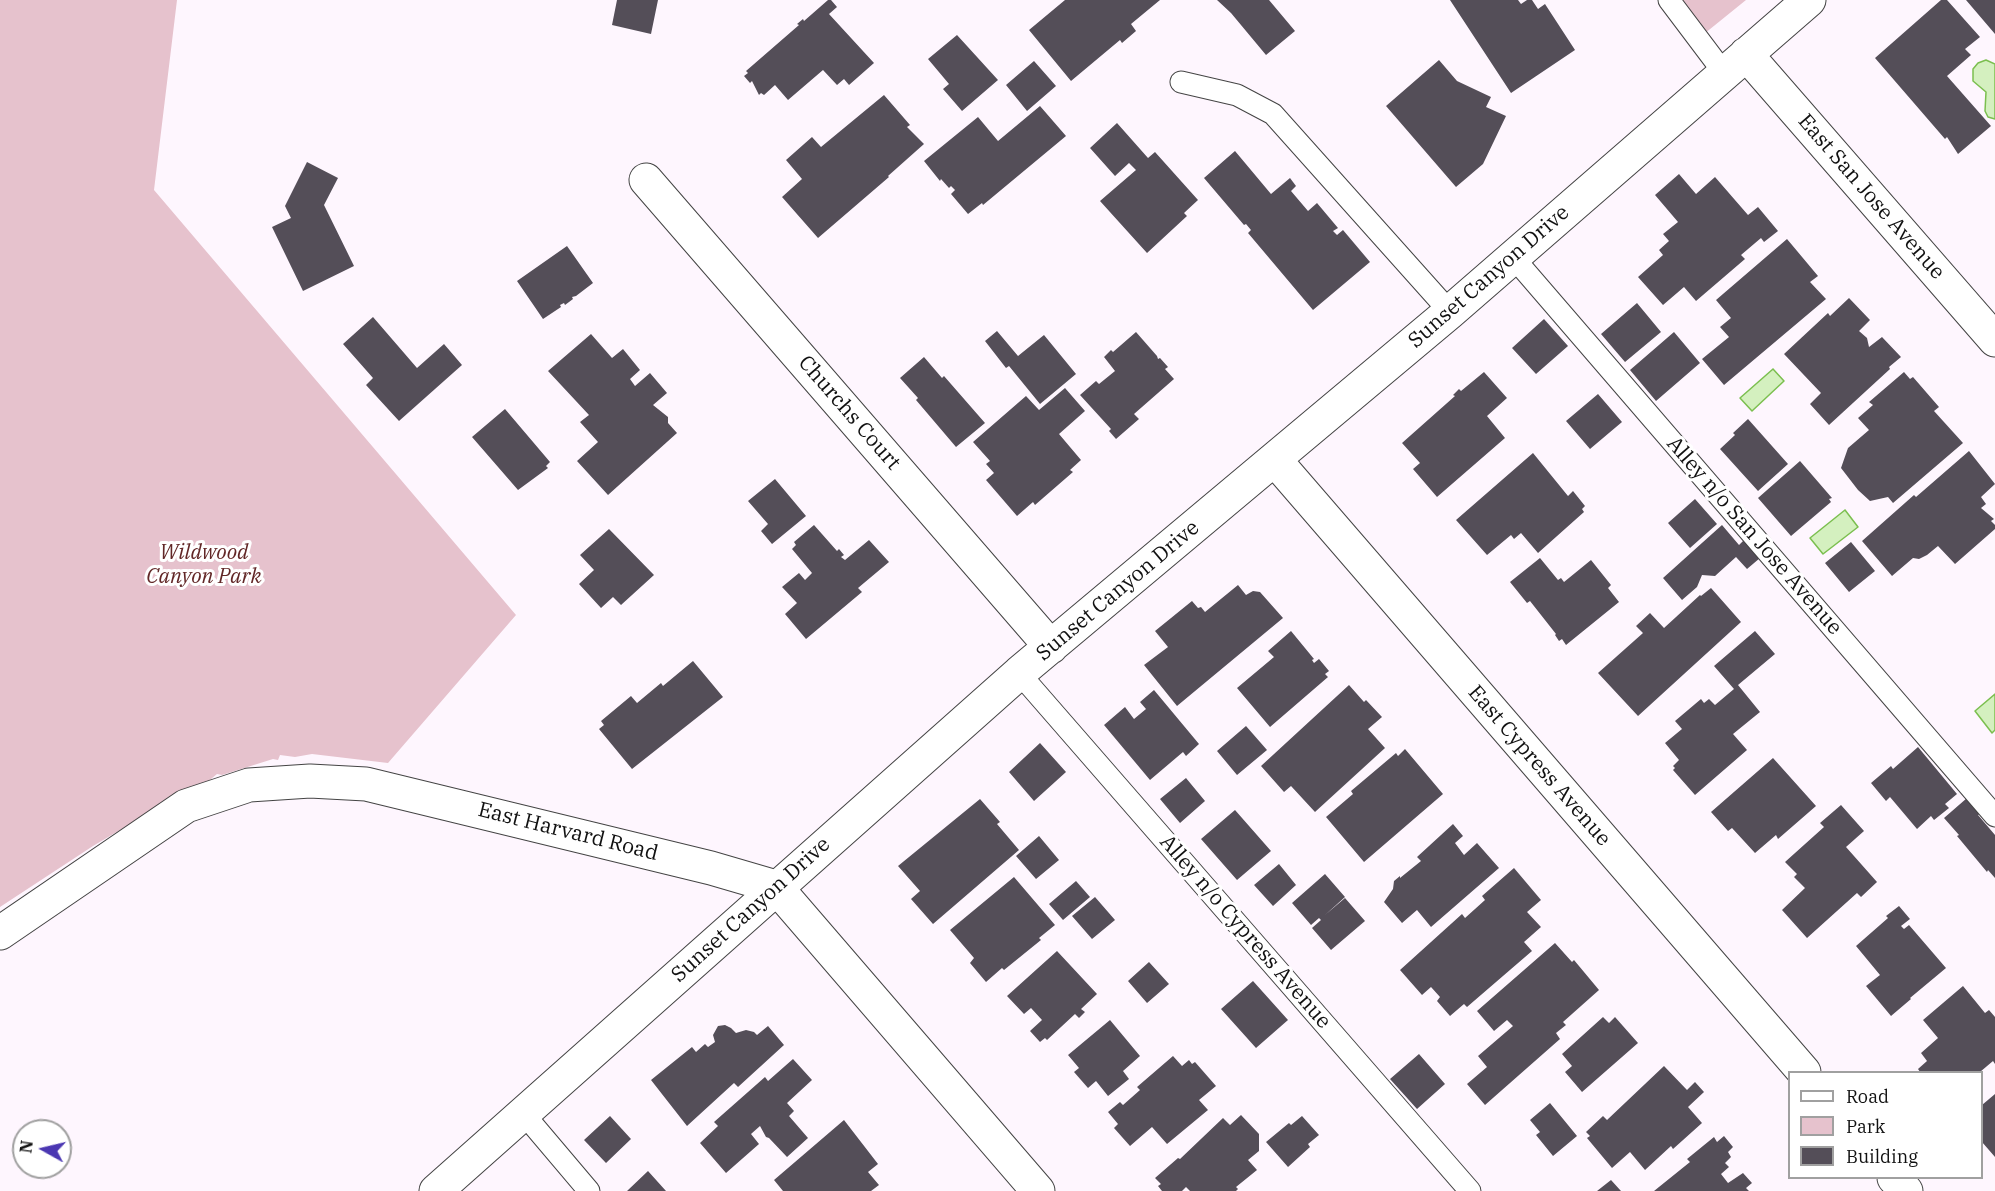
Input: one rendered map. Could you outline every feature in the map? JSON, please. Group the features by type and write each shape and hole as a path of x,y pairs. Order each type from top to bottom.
{"street":[{"name":"Sunset Canyon Drive","path":"436,1191 1019,673 1450,312 1809,0"},
{"name":"East San Jose Avenue","path":"1735,64 1995,340"},
{"name":"Churchs Court","path":"646,180 1051,647"},
{"name":"East Cypress Avenue","path":"1275,460 1803,1071"},
{"name":"East Harvard Road","path":"0,933 186,806 249,785 310,781 366,784 420,796 711,867 776,887"},
{"path":"776,887 1038,1191"},
{"path":"1895,1179 1906,1191"}],"lane":[{"path":"1669,0 1735,64"},
{"path":"1181,82 1237,95 1274,114 1450,312"},
{"name":"Alley n/o San Jose Avenue","path":"1513,257 1995,816"},
{"name":"Alley n/o Cypress Avenue","path":"1019,673 1470,1191"},
{"path":"523,1113 589,1191"}],"green space":[{"name":"Wildwood Canyon Park","path":"0,0 177,0 154,190 516,615 388,763 312,754 295,757 280,755 278,760 273,759 222,775 217,774 205,784 169,801 93,846 0,907"},
{"path":"1675,0 1746,0 1699,38"}],"shaded area":[{"path":"1986,60 1995,64 1995,119 1988,117 1985,111 1986,92 1973,81 1973,69 1978,63"},
{"path":"1773,369 1784,381 1752,411 1740,398"},
{"path":"1845,510 1858,527 1823,554 1810,538"},
{"path":"1995,694 1995,730 1992,733 1975,711"}],"building":[{"path":"617,0 658,0 651,34 612,25"},
{"path":"828,0 831,0 837,7 829,14 874,63 849,85 844,79 837,85 823,70 788,100 775,85 764,95 761,93 759,95 752,81 750,83 744,76 748,73 746,71 799,25 797,24 803,19 804,21"},
{"path":"1065,0 1160,0 1131,24 1136,31 1122,43 1120,40 1071,81 1029,30"},
{"path":"1217,0 1269,0 1295,31 1266,55 1231,13"},
{"path":"1450,0 1518,0 1521,4 1532,0 1538,9 1545,4 1575,50 1511,93"},
{"path":"1941,0 1947,0 1980,37 1965,49 1971,55 1947,76 1991,126 1958,154 1947,137 1945,139 1875,58"},
{"path":"1966,0 1995,0 1995,34"},
{"path":"957,35 998,80 962,111 943,89 949,84 928,59"},
{"path":"1439,60 1457,81 1491,97 1486,107 1506,116 1483,164 1456,187 1386,106"},
{"path":"1034,61 1056,86 1027,111 1006,85"},
{"path":"884,95 910,125 907,127 924,144 818,238 782,197 802,179 786,160 812,137 821,147"},
{"path":"1040,106 1066,136 983,205 982,203 968,214 951,194 955,190 951,186 949,188 941,179 940,181 924,161 978,117 998,141"},
{"path":"1117,123 1148,158 1155,152 1198,200 1184,213 1187,216 1147,253 1100,201 1136,170 1129,163 1115,176 1090,148"},
{"path":"1235,151 1271,194 1290,178 1296,186 1291,191 1308,211 1317,203 1338,228 1333,231 1337,235 1343,230 1370,262 1313,310 1248,233 1251,230 1246,224 1244,225 1204,178"},
{"path":"307,162 338,178 324,205 354,266 303,291 272,227 291,218 285,206"},
{"path":"1679,174 1696,194 1715,177 1748,215 1758,207 1778,231 1764,242 1761,238 1741,255 1745,259 1696,301 1684,287 1663,305 1638,277 1663,255 1659,250 1669,241 1663,234 1678,222 1655,195"},
{"path":"1787,239 1818,276 1810,282 1826,299 1724,385 1702,359 1729,337 1720,327 1731,318 1716,300"},
{"path":"567,246 593,283 543,319 517,281"},
{"path":"1849,298 1870,320 1859,331 1867,338 1869,347 1882,337 1901,357 1829,425 1810,404 1821,393 1784,354 1828,313 1830,316"},
{"path":"1637,303 1661,332 1625,362 1601,334"},
{"path":"373,317 417,368 444,344 462,365 399,421 366,385 373,378 343,344"},
{"path":"1544,319 1568,346 1536,374 1512,348"},
{"path":"997,331 1018,356 1044,335 1076,374 1040,404 1009,366 1006,368 985,341"},
{"path":"1136,332 1158,359 1160,358 1168,367 1165,369 1174,379 1134,414 1139,419 1116,439 1109,431 1111,429 1080,395 1096,381 1099,384 1115,371 1104,357"},
{"path":"1674,332 1700,363 1656,401 1630,370"},
{"path":"591,334 612,358 623,349 640,370 630,379 635,386 650,373 667,393 653,405 668,417 668,423 677,433 608,495 577,461 598,442 580,422 589,415 548,371"},
{"path":"924,357 985,423 956,447 900,378"},
{"path":"1484,372 1507,398 1487,416 1505,438 1437,497 1413,469 1420,463 1402,443 1455,396 1453,395 1459,389 1461,391"},
{"path":"1904,372 1910,379 1913,377 1939,407 1934,411 1963,443 1893,503 1888,497 1870,501 1841,468 1848,448 1869,430 1858,418 1873,405 1869,402"},
{"path":"1065,388 1085,411 1059,434 1081,460 1070,470 1073,472 1035,505 1033,502 1017,516 986,480 994,473 986,464 990,461 973,442 1026,396 1039,410"},
{"path":"1598,394 1622,422 1590,449 1566,421"},
{"path":"505,409 550,462 546,466 548,468 518,490 472,437"},
{"path":"1748,419 1788,464 1758,491 1720,449"},
{"path":"1969,451 1995,484 1981,497 1986,504 1981,508 1994,519 1991,521 1995,529 1955,564 1938,546 1919,559 1913,558 1892,576 1862,541"},
{"path":"1533,453 1568,496 1573,491 1585,506 1582,509 1584,512 1538,553 1521,533 1514,539 1511,535 1487,555 1456,520"},
{"path":"1800,461 1832,498 1829,499 1831,502 1791,536 1758,498"},
{"path":"775,479 806,516 772,544 761,531 768,524 748,501"},
{"path":"1695,499 1717,524 1690,548 1668,523"},
{"path":"814,525 837,551 839,549 844,555 841,557 845,560 869,540 889,562 858,588 862,592 806,639 785,614 797,603 782,587 799,573 805,580 812,573 792,549 796,545 794,542"},
{"path":"1722,525 1739,545 1744,540 1760,558 1747,569 1736,557 1715,576 1702,575 1697,587 1682,600 1663,578"},
{"path":"609,529 654,575 621,605 613,597 601,608 579,584 594,570 580,555"},
{"path":"1851,542 1875,571 1849,592 1825,563"},
{"path":"1540,558 1558,580 1561,578 1564,582 1591,560 1611,585 1608,588 1619,602 1566,645 1562,639 1559,641 1530,601 1527,603 1510,582"},
{"path":"1238,585 1246,595 1253,591 1260,592 1283,618 1177,706 1144,665 1168,647 1155,631 1192,601 1205,612"},
{"path":"1711,588 1741,622 1638,716 1598,673 1643,633 1636,626 1650,613 1664,628"},
{"path":"1291,631 1314,659 1312,660 1314,663 1319,659 1329,671 1325,674 1328,677 1270,727 1237,688 1274,657 1268,651"},
{"path":"1755,631 1775,654 1738,685 1760,712 1733,734 1747,750 1695,795 1673,770 1675,768 1673,766 1679,760 1665,743 1682,729 1675,721 1701,699 1704,703 1709,699 1715,705 1734,689 1714,666"},
{"path":"693,661 723,697 632,769 599,729 604,725 601,721 631,696 637,703 661,683 663,686"},
{"path":"1349,685 1382,717 1368,729 1385,748 1315,812 1291,786 1284,792 1261,766"},
{"path":"1154,690 1199,744 1186,756 1183,752 1150,780 1104,725 1125,707 1134,719 1146,709 1140,702"},
{"path":"1246,726 1267,750 1237,775 1217,751"},
{"path":"1040,743 1066,772 1034,801 1009,772"},
{"path":"1918,747 1957,794 1945,804 1949,808 1934,820 1931,816 1917,829 1890,797 1886,801 1871,783 1891,766 1893,769"},
{"path":"1405,749 1443,794 1364,862 1326,817 1353,794 1351,791 1396,753 1398,756"},
{"path":"1773,758 1816,806 1778,839 1776,835 1755,853 1732,828 1728,831 1711,812"},
{"path":"1186,778 1205,801 1180,823 1160,799"},
{"path":"1967,798 1983,812 1978,815 1995,835 1995,878 1988,870 1987,872 1944,818"},
{"path":"980,799 1000,822 997,824 1019,850 933,924 911,899 920,891 898,866"},
{"path":"1841,805 1864,831 1846,847 1877,882 1861,897 1857,893 1807,938 1782,910 1805,888 1794,877 1797,874 1785,862 1824,827 1820,823"},
{"path":"1235,810 1271,851 1237,880 1201,839"},
{"path":"1453,824 1463,836 1455,843 1464,855 1477,843 1499,868 1431,927 1417,910 1402,923 1384,902 1393,889 1394,881 1421,861 1417,857"},
{"path":"1039,836 1059,860 1036,879 1016,856"},
{"path":"1279,864 1296,885 1273,906 1254,885"},
{"path":"1514,868 1541,900 1527,912 1541,927 1524,942 1532,951 1467,1007 1464,1004 1450,1016 1437,1001 1440,997 1431,987 1422,995 1400,970 1462,914 1465,918 1485,900 1482,896"},
{"path":"1325,874 1345,897 1325,915 1345,898 1365,921 1331,950 1312,928 1321,920 1319,918 1311,925 1292,903"},
{"path":"1014,877 1055,925 1039,938 1041,940 986,982 970,963 974,958 950,930"},
{"path":"1076,881 1090,897 1063,920 1049,904"},
{"path":"1095,897 1115,920 1092,939 1072,916"},
{"path":"1899,906 1910,919 1901,926 1904,929 1909,925 1946,968 1891,1016 1866,986 1880,975 1856,946"},
{"path":"1555,943 1572,962 1574,960 1599,990 1563,1022 1566,1025 1556,1033 1560,1039 1485,1105 1467,1084 1487,1067 1478,1056 1513,1026 1507,1020 1494,1031 1477,1011"},
{"path":"1057,951 1097,994 1081,1009 1085,1012 1079,1018 1075,1014 1047,1040 1045,1038 1040,1042 1030,1031 1042,1020 1031,1008 1024,1014 1007,996"},
{"path":"1149,962 1169,984 1147,1003 1128,981"},
{"path":"1253,981 1288,1020 1256,1048 1221,1009"},
{"path":"1963,986 1985,1013 1989,1010 1995,1017 1995,1064 1993,1061 1981,1071 1919,1071 1918,1069 1927,1061 1921,1053 1938,1038 1923,1020"},
{"path":"1603,1017 1609,1023 1615,1017 1638,1043 1582,1092 1565,1072 1572,1066 1562,1054"},
{"path":"1110,1020 1140,1056 1123,1071 1129,1079 1108,1096 1096,1081 1088,1088 1074,1072 1079,1068 1068,1055"},
{"path":"725,1025 736,1033 746,1030 757,1035 768,1026 784,1045 738,1087 734,1083 687,1126 651,1080 692,1047 696,1052 705,1044 708,1047 715,1042 713,1035 718,1026"},
{"path":"1419,1054 1445,1084 1417,1109 1390,1079"},
{"path":"1173,1056 1182,1066 1189,1060 1192,1064 1195,1062 1216,1086 1199,1100 1208,1110 1167,1144 1152,1127 1130,1146 1114,1128 1118,1124 1108,1112 1120,1102 1123,1105 1140,1090 1137,1087"},
{"path":"793,1059 812,1080 787,1103 794,1111 789,1116 808,1138 787,1157 766,1137 760,1126 751,1134 759,1144 726,1173 700,1143 718,1126 714,1122 765,1077 768,1081"},
{"path":"1664,1066 1687,1090 1695,1082 1704,1092 1688,1107 1702,1123 1673,1149 1671,1146 1645,1170 1630,1152 1612,1168 1587,1138 1590,1136 1586,1132 1603,1116 1607,1120"},
{"path":"1995,1094 1995,1157 1983,1143 1983,1104"},
{"path":"1550,1103 1577,1136 1553,1156 1536,1135 1540,1132 1530,1120"},
{"path":"1241,1115 1259,1134 1259,1151 1248,1160 1257,1170 1236,1187 1238,1189 1236,1191 1190,1191 1186,1187 1182,1191 1162,1191 1158,1186 1161,1184 1155,1178 1178,1158 1180,1159 1223,1118 1230,1125"},
{"path":"610,1116 631,1139 606,1163 584,1140"},
{"path":"1302,1116 1319,1135 1308,1144 1310,1147 1288,1167 1266,1142 1289,1123 1291,1125"},
{"path":"844,1120 878,1164 868,1172 879,1185 871,1191 783,1191 774,1180"},
{"path":"1724,1136 1733,1147 1728,1152 1731,1157 1725,1163 1729,1167 1721,1174 1728,1183 1743,1173 1752,1183 1746,1188 1749,1191 1654,1191 1690,1162 1687,1159 1714,1137 1717,1142"},
{"path":"648,1171 666,1191 627,1191"},
{"path":"1611,1180 1621,1191 1597,1191"}]}
